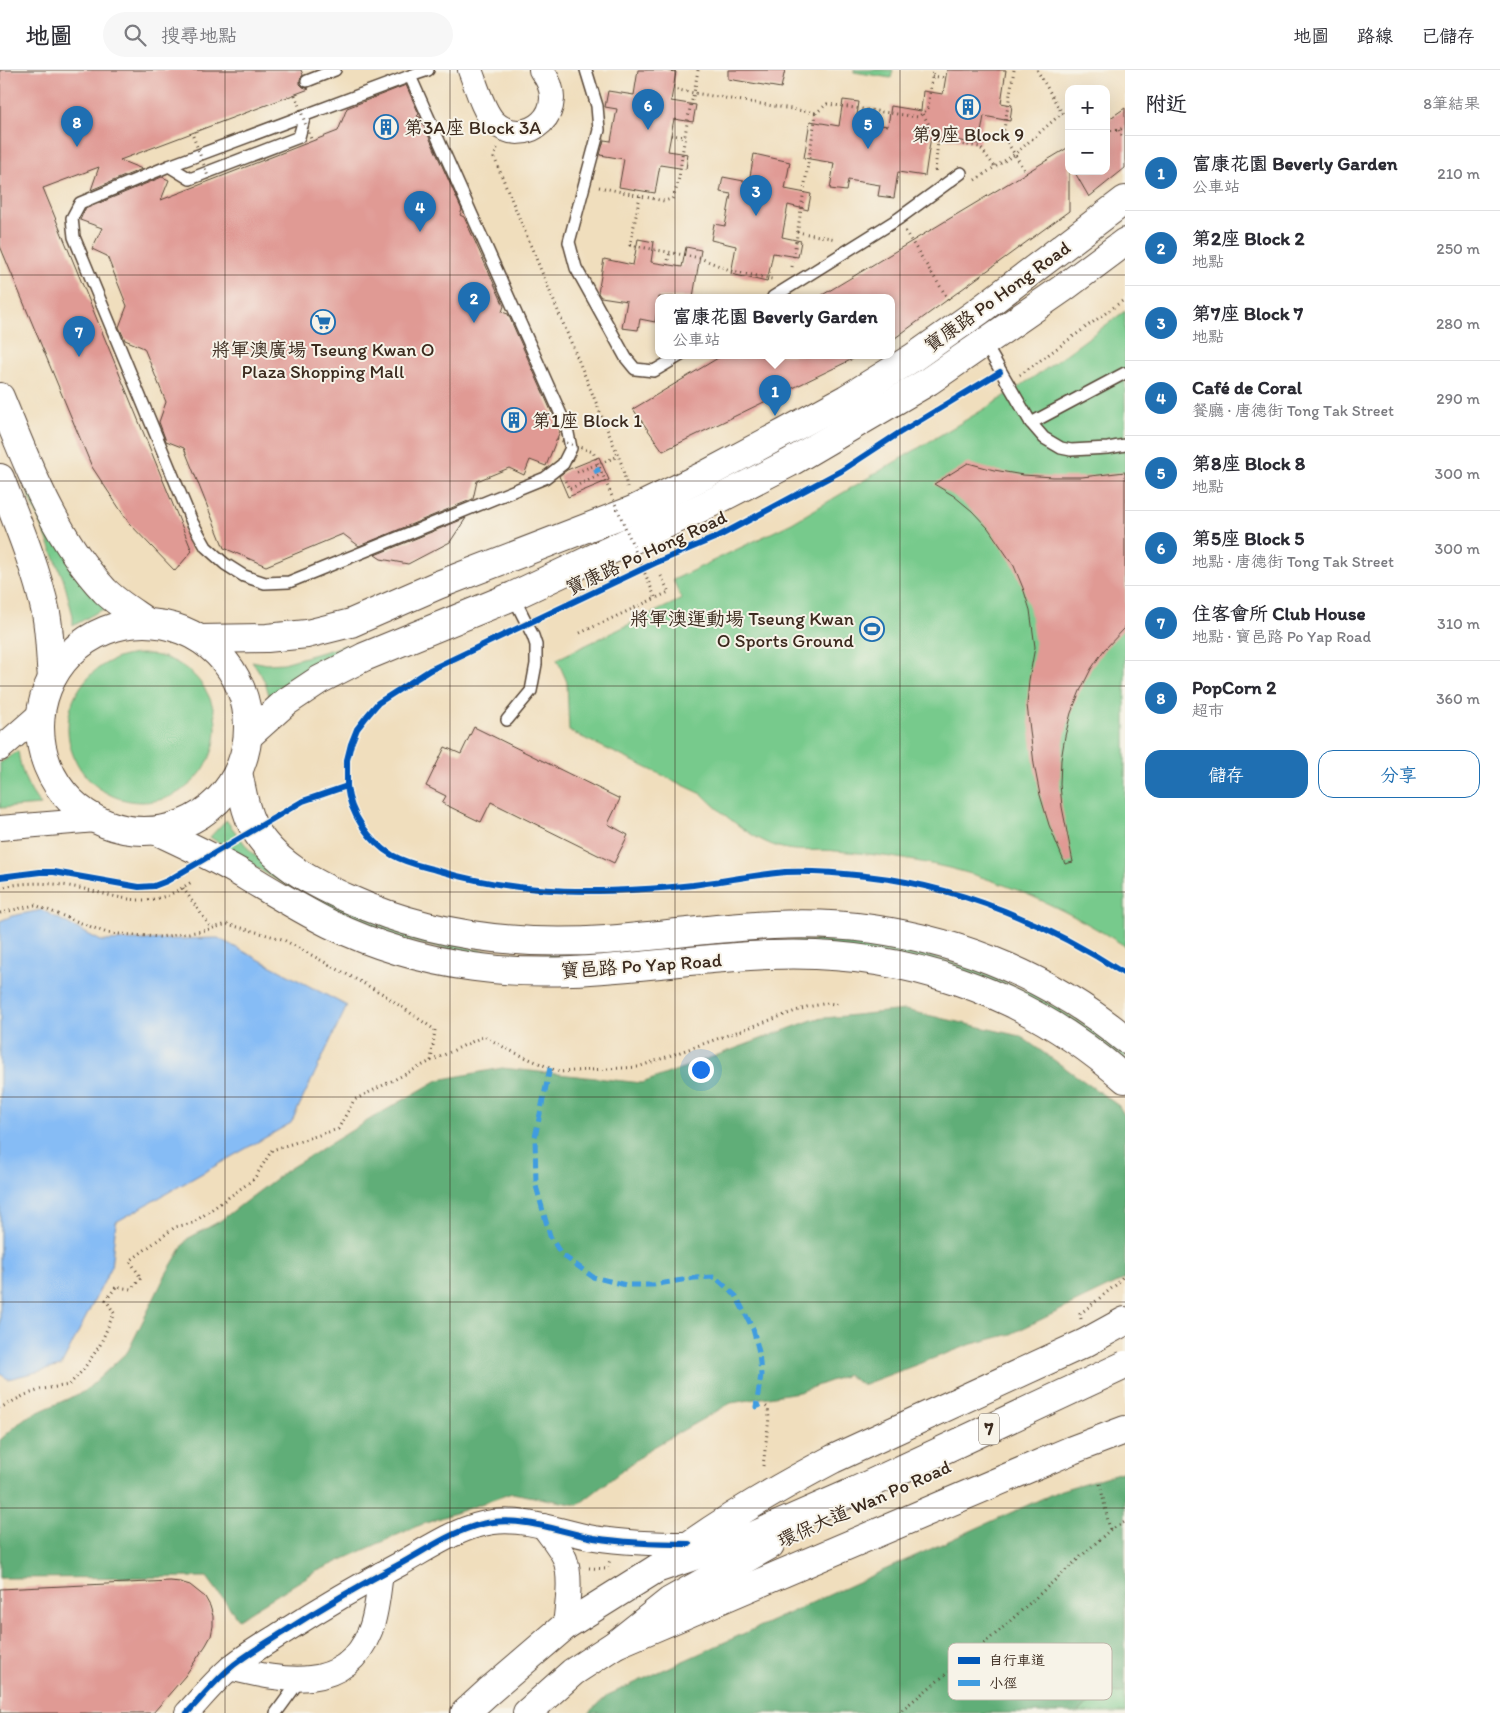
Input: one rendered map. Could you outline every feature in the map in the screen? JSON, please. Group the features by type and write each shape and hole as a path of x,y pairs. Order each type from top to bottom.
{"main road":[{"name":"寶康路 Po Hong Road","path":"200,639 267,638 307,634 351,623 438,585 633,510 705,475 846,399 979,311 1125,200"},
{"name":"寶康路 Po Hong Road","path":"248,736 286,702 319,680 364,657 513,596 717,500 781,467 859,423 985,344 1125,242"},
{"name":"寶邑路 Po Yap Road","path":"0,398 38,490 71,548 106,592 148,623"},
{"name":"寶邑路 Po Yap Road","path":"0,478 36,577 46,614 52,678"},
{"name":"寶邑路 Po Yap Road","path":"148,623 166,625 184,631 200,639 221,657 237,681 246,708 248,736 238,772 224,794 205,812 182,825 157,831 136,832 96,820 70,801 53,777 46,762 42,745 41,713 46,691 52,678 74,650 90,638 118,627 148,623"},
{"name":"寶邑路 Po Yap Road","path":"238,772 245,805 253,826 265,844 292,868 327,889 393,917 481,938 542,942 607,940 761,925 831,925 873,929 919,937 962,949 998,963 1060,993 1091,1013 1125,1039"},
{"name":"寶邑路 Po Yap Road","path":"157,831 204,853 283,899 331,924 378,943 418,956 508,971 555,972 766,955 831,955 861,958 934,972 989,992 1027,1010 1058,1029 1096,1055 1125,1079"},
{"name":"環保大道 Wan Po Road","path":"465,1713 565,1626 656,1569 689,1544 765,1496 825,1463 1050,1360 1125,1321"},
{"name":"環保大道 Wan Po Road","path":"527,1713 573,1672 616,1644 670,1601 697,1584 857,1498 1125,1365"},
{"name":"環保大道 Wan Po Road","path":"656,1569 857,1498 1061,1415 1125,1383"},
{"name":"環保大道 Wan Po Road","path":"616,1644 1072,1450 1125,1430"}],"street":[{"path":"470,70 487,112 494,122 514,132 535,128 543,122 550,112 553,101 552,90 548,79 541,70"},
{"path":"0,748 41,713"},
{"path":"0,828 96,820"},
{"path":"187,1713 230,1668 312,1614 450,1537 479,1525 509,1521 615,1541 641,1544 689,1544"},
{"path":"543,1526 566,1561 568,1589 565,1626"},
{"path":"230,1668 268,1678 300,1680 313,1679 347,1665 363,1646 371,1630 381,1574"}],"lane":[{"path":"307,81 335,70"},
{"path":"410,76 567,428 571,448 563,464 545,478 289,582 265,583 244,576 225,564 206,546 192,522 74,237 72,218 80,203 169,166 410,76 428,70"},
{"path":"586,70 598,106 599,130 586,185 569,242 576,268 626,358 635,369 654,371 674,359"},
{"path":"169,166 190,179 300,137 305,115"},
{"path":"778,294 898,219 961,173"},
{"path":"985,344 1031,423 1044,438 1061,448 1071,450 1125,445"},
{"path":"1031,423 1125,373"},
{"path":"507,720 531,691 536,664 536,644 513,596"},
{"path":"276,1713 300,1680"}],"path":[{"path":"586,185 664,201 672,199 675,193 698,70"},
{"path":"673,88 816,112 827,104 918,117 928,108 933,70"},
{"path":"1014,70 1003,135 1026,173"},
{"path":"1037,70 1062,113 1065,114"},
{"path":"932,76 946,78"},
{"path":"295,95 312,139"},
{"path":"874,124 875,111"},
{"path":"791,272 816,112"},
{"path":"972,182 1015,154 1062,113"},
{"path":"922,114 938,141 935,175"},
{"path":"1110,131 1125,127"},
{"path":"1119,130 1121,135 1125,133"},
{"path":"671,135 685,137"},
{"path":"193,136 209,179"},
{"path":"500,140 494,158 619,456 627,487"},
{"path":"938,141 980,147 995,167"},
{"path":"640,196 630,245 700,258 732,271 777,280"},
{"path":"898,219 952,304"},
{"path":"797,232 838,239"},
{"path":"667,264 670,252"},
{"path":"1010,387 1125,299"},
{"path":"557,439 593,452 655,597"},
{"path":"571,475 619,456"},
{"path":"592,467 594,472"},
{"path":"564,478 569,489 602,474"},
{"path":"580,633 669,592 661,576"},
{"path":"0,888 48,884 68,886 140,901 158,899 176,893 193,881"},
{"path":"183,888 211,928"},
{"path":"0,914 35,905 107,933 160,937 192,933 227,924 282,939 383,994 435,1030 431,1061"},
{"path":"0,1408 34,1392 69,1385 84,1370 100,1345 114,1313 106,1300 116,1287 131,1290 141,1278 130,1261 175,1227 193,1223 254,1179 272,1150 338,1129 354,1100 431,1061 484,1036 509,1050 559,1072 638,1067 807,1007 828,1003 841,1005"},
{"path":"1080,1314 1117,1284 1125,1274"},
{"path":"763,1404 768,1408 768,1418 763,1466"},
{"path":"1100,1484 1110,1530"},
{"path":"984,1643 1110,1530 1125,1522"},
{"path":"582,1567 607,1569 611,1560"},
{"path":"898,1713 948,1672"}],"green space":[{"path":"854,70 893,70 891,78 854,72"},
{"name":"將軍澳運動場 Tseung Kwan O Sports Ground","path":"1125,311 1125,946 1062,910 1018,890 972,874 893,857 830,850 793,850 776,846 741,828 702,794 569,731 567,682 557,659 682,599 673,580 792,523 991,405 1043,371"},
{"path":"17,465 108,609 99,611 73,626 73,616 64,581"},
{"path":"347,645 350,651 270,700 263,679 252,661 267,664 284,663"},
{"path":"142,654 170,660 194,676 210,700 216,728 210,756 194,780 170,796 142,802 114,796 90,780 74,756 68,728 74,700 90,676 114,660"},
{"path":"18,751 25,780 41,805 0,808 0,763"},
{"path":"226,820 251,852 269,867 473,949 499,953 568,955 753,942 832,940 879,944 907,949 969,967 1027,991 1102,1034 1125,1054 1125,1064 994,984 682,956 489,959 390,937 339,915 268,875 210,837"},
{"path":"905,1010 1020,1036 1119,1106 1125,1116 1125,1279 1011,1334 972,1344 862,1385 847,1375 799,1392 731,1403 650,1449 578,1505 512,1493 415,1527 313,1573 238,1619 207,1577 0,1578 0,1440 25,1418 85,1391 128,1351 166,1274 187,1239 220,1221 287,1170 438,1080 502,1068 642,1083 815,1019"},
{"path":"1125,1471 1125,1692 1112,1694 1112,1643 948,1643 948,1700 1094,1700 1077,1713 589,1713 608,1695 1061,1490"},
{"path":"1125,1692 1125,1713 1077,1713 1094,1700 1112,1700 1112,1694"}],"water":[{"path":"42,910 101,941 218,938 347,1006 291,1123 116,1222 111,1268 61,1366 8,1379 0,1374 0,921 12,916"}],"building":[{"path":"0,70 301,70 303,75 300,79 300,84 309,89 120,160 142,169 91,190 99,167 43,188 192,551 175,571 129,523 92,467 0,246"},
{"path":"638,70 676,72 671,101 696,105 693,122 674,119 668,151 688,154 686,169 660,165 655,193 619,187 624,159 600,155 604,140 611,141 617,109 605,107 608,91 634,95"},
{"path":"728,70 785,70 781,88 728,79"},
{"path":"947,70 1006,70 1001,103 1012,105 1010,121 984,116 979,144 931,136 925,176 898,172 894,198 878,196 880,185 848,180 846,191 830,189 834,163 804,158 810,121 839,126 843,100 859,102 856,122 888,126 891,106 921,111 923,91 943,94"},
{"name":"將軍澳廣場 Tseung Kwan O Plaza Shopping Mall","path":"406,85 419,114 417,116 420,117 462,210 460,215 464,217 504,306 502,312 508,314 560,431 546,466 530,460 524,475 509,468 477,481 473,499 359,546 343,534 266,566 224,548 184,448 166,441 159,422 166,402 144,348 125,340 119,327 127,306 107,256 92,249 102,228 80,220 85,209 162,177 169,180 161,200 338,131 347,108"},
{"path":"1125,108 1125,168 1089,197 1076,175 1110,175 1110,118"},
{"path":"1065,149 1065,175 1069,175 1069,211 895,338 895,294 824,294"},
{"path":"754,154 790,162 785,189 811,194 808,210 788,205 782,237 801,241 798,257 773,253 767,282 731,274 736,246 711,240 714,224 725,226 731,194 720,192 723,177 749,182"},
{"path":"638,239 654,242 651,262 682,267 686,247 701,250 694,294 655,294 655,322 640,319 638,330 622,328 627,301 601,297 598,293 604,259 633,265"},
{"path":"716,359 853,359 663,451 633,409"},
{"path":"599,457 609,480 568,497 559,476 567,470"},
{"path":"968,463 1023,475 1053,477 1082,477 1125,472 1125,628 1104,650 1091,669 1080,691 1071,713 1061,760 1060,784 1062,807 1073,862 1065,864 1049,825 1040,795 1034,764 1027,705 1035,647 1030,610 1023,588 1014,566 988,528 954,496 934,484"},
{"path":"466,518 450,542 408,564 381,559 375,555"},
{"path":"474,727 620,799 608,824 628,835 614,863 491,802 481,822 442,803 446,796 426,786 445,747 461,754"},
{"path":"170,1581 190,1585 205,1597 213,1616 213,1626 211,1636 206,1645 185,1676 153,1713 0,1713 0,1589"}],"marked path":[{"path":"594,472 600,469"},
{"path":"550,1068 535,1137 536,1186 550,1236 561,1254 593,1277 626,1285 653,1285 694,1278 715,1277 736,1296 753,1329 759,1352 761,1375 756,1407 763,1404"}],"cycle path":[{"path":"347,786 347,760 357,729 378,703 430,670 655,563 719,536 841,471 899,433 1000,372"},
{"path":"0,877 54,872 139,887 154,886 167,881 303,801 347,786 356,816 368,834 384,849 392,855 419,866 468,878 500,885 564,891 660,888 785,872 836,873 901,881 935,888 968,898 1033,923 1125,974"},
{"path":"187,1713 223,1674 255,1650 355,1588 445,1538 469,1528 481,1524 506,1521 544,1526 606,1540 689,1544"}],"place":[{"name":"第9座 Block 9","path":"968,107"},
{"name":"第3A座 Block 3A","path":"386,127"},
{"name":"第5座 Block 5","path":"648,130"},
{"name":"PopCorn 2","path":"77,147"},
{"name":"第8座 Block 8","path":"868,149"},
{"name":"第7座 Block 7","path":"756,216"},
{"name":"Café de Coral","path":"420,232"},
{"name":"將軍澳廣場 Tseung Kwan O Plaza Shopping Mall","path":"323,322"},
{"name":"第2座 Block 2","path":"474,323"},
{"name":"住客會所 Club House","path":"79,357"},
{"name":"富康花園 Beverly Garden","path":"775,416"},
{"name":"第1座 Block 1","path":"514,420"},
{"name":"將軍澳運動場 Tseung Kwan O Sports Ground","path":"872,629"}]}
